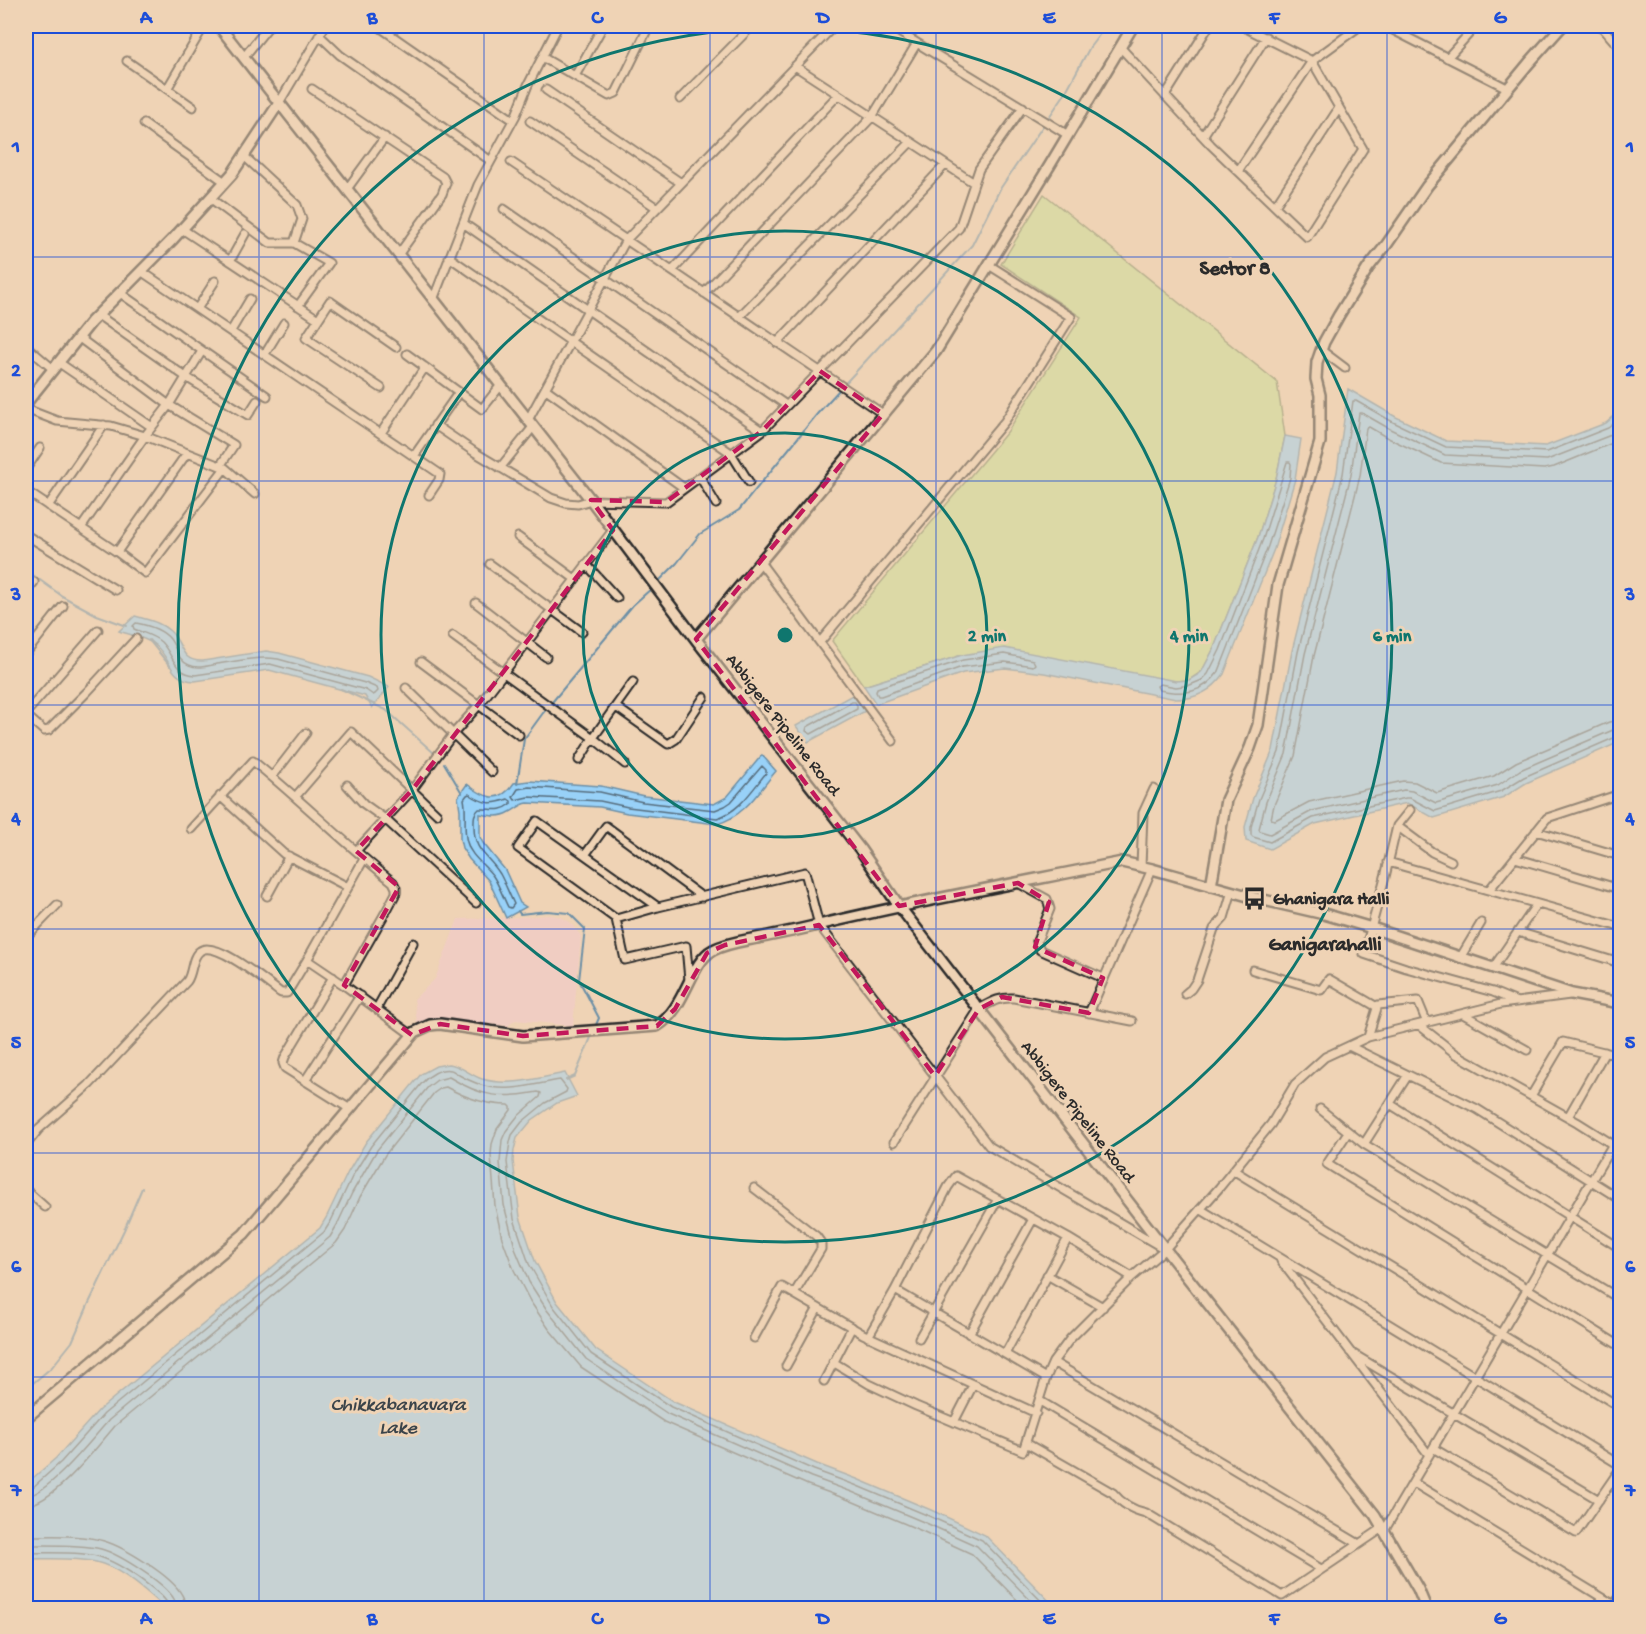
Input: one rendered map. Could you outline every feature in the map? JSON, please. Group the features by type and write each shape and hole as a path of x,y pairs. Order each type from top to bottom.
{"street":[{"path":"167,89 204,26"},
{"name":"Abbigere Pipeline Road","path":"219,26 591,500 860,849 899,906 978,1009 1375,1515 1418,1589 1426,1608"},
{"path":"244,57 268,26"},
{"path":"26,403 98,315 182,230 225,182 279,103 325,26"},
{"path":"378,26 513,120"},
{"path":"433,300 478,185 513,120 558,26"},
{"path":"575,76 603,26"},
{"path":"542,57 609,96 613,95 649,26"},
{"path":"680,99 752,26"},
{"path":"500,468 531,423 546,389 626,240 834,26"},
{"path":"889,26 1068,135"},
{"path":"696,639 936,351 1133,26"},
{"path":"1165,96 1209,26"},
{"path":"1120,47 1203,136 1307,237 1363,149 1312,61 1242,26"},
{"path":"1239,171 1312,61 1360,26"},
{"path":"1384,26 1507,88"},
{"path":"1447,58 1476,26"},
{"path":"1211,886 1226,800 1258,725 1278,585 1320,442 1320,395 1316,380 1317,362 1321,350 1338,315 1368,268 1427,186 1507,88 1562,26"},
{"path":"1601,26 1620,48"},
{"path":"319,36 340,55 491,161"},
{"path":"1203,136 1266,37"},
{"path":"704,293 872,117 917,43"},
{"path":"127,61 193,107"},
{"path":"795,66 974,183"},
{"path":"312,89 443,177 446,183 442,194 398,255"},
{"path":"546,90 681,183"},
{"path":"672,272 838,94"},
{"path":"435,425 500,468 551,498 566,503 578,504 591,500 666,502 762,430 959,228 978,169 1023,107"},
{"path":"1275,206 1339,108"},
{"path":"530,121 657,208"},
{"path":"144,124 225,182"},
{"path":"347,189 385,138"},
{"path":"739,317 911,142"},
{"path":"244,156 297,205 302,219 294,243"},
{"path":"511,162 883,414"},
{"path":"777,343 945,165"},
{"path":"210,198 270,243 294,243 329,263 298,306"},
{"path":"504,209 786,405"},
{"path":"463,223 762,430"},
{"path":"182,230 318,319"},
{"path":"230,261 245,234"},
{"path":"449,258 731,453 750,482"},
{"path":"820,642 1005,421 1071,317 989,265"},
{"path":"141,271 440,474 439,480 429,495"},
{"path":"197,309 215,281"},
{"path":"120,293 267,396"},
{"path":"231,331 250,299"},
{"path":"381,388 306,338 330,301 396,347"},
{"path":"98,315 186,377 248,415 256,401"},
{"path":"265,354 284,323"},
{"path":"26,491 145,573 222,467 234,445 169,405 78,338"},
{"path":"26,346 152,427"},
{"path":"1321,350 1345,368"},
{"path":"81,528 169,405 202,351"},
{"path":"407,354 482,409 501,385"},
{"path":"381,433 425,367"},
{"path":"546,389 684,488"},
{"path":"414,456 459,392"},
{"path":"26,409 57,421 111,426 145,436 222,467 255,494"},
{"path":"48,506 104,425"},
{"path":"26,469 40,448"},
{"path":"117,552 187,453"},
{"path":"700,477 716,504"},
{"path":"356,851 412,789 613,530"},
{"path":"26,535 116,590"},
{"path":"518,537 575,579"},
{"path":"760,562 893,741"},
{"path":"490,564 582,632"},
{"path":"586,564 617,598"},
{"path":"26,592 34,582"},
{"path":"476,603 546,657"},
{"path":"26,653 63,606"},
{"path":"98,630 26,714 44,731 49,730 136,639"},
{"path":"453,636 625,764"},
{"path":"421,662 519,735"},
{"path":"579,760 592,738 633,682"},
{"path":"406,688 492,772"},
{"path":"616,707 668,744 676,739 704,697"},
{"path":"296,796 351,732 437,814"},
{"path":"272,777 306,733"},
{"path":"190,829 253,761 393,882 396,893 344,985"},
{"path":"347,785 364,804 385,819 476,903"},
{"path":"1141,867 1143,813 1154,789"},
{"path":"1489,890 1547,819 1620,794"},
{"path":"220,796 284,854 348,887"},
{"path":"1410,810 1397,826 1364,954 1493,992 1517,1002"},
{"path":"658,908 537,821 518,848 616,919 626,960 686,946 689,984"},
{"path":"585,855 606,826 702,897"},
{"path":"1397,826 1432,852 1451,861"},
{"path":"1536,831 1620,856"},
{"path":"267,896 289,856"},
{"path":"1515,858 1620,889"},
{"path":"26,1145 38,1130 89,1085 187,981 191,976 195,956 199,951 207,948 222,952 281,993 287,993 364,859"},
{"path":"26,1418 244,1234 415,1032 430,1025 440,1024 523,1036 657,1026 663,1023 675,1009 707,953 725,945 899,906 1122,862 1372,928 1572,994 1620,1003"},
{"path":"1389,862 1620,927"},
{"path":"1089,1013 1152,869"},
{"path":"616,919 805,872 819,925 989,1146 1165,1249"},
{"path":"1018,883 1049,902 1050,909 1037,941 1040,950 1104,978"},
{"path":"1185,994 1197,980 1214,929 1224,918 1232,891"},
{"path":"1493,968 1537,904"},
{"path":"26,937 57,905"},
{"path":"1461,958 1481,923"},
{"path":"1518,932 1620,963"},
{"path":"377,1008 413,943"},
{"path":"307,960 412,1035"},
{"path":"1253,970 1321,990 1329,980 1377,1007"},
{"path":"333,977 283,1063 285,1068 350,1109"},
{"path":"832,1362 869,1384 1023,1451 1046,1378 1053,1362 1070,1339 1132,1277 1165,1249 1271,1124 1295,1084 1325,1057 1368,1037 1500,1004 1572,994"},
{"path":"305,1081 360,996"},
{"path":"894,1142 978,1009 1002,997 1132,1021"},
{"path":"1368,1037 1378,1005 1418,1001 1427,1023"},
{"path":"1463,1014 1527,1050"},
{"path":"1419,1025 1456,1054 1620,1149"},
{"path":"1531,1096 1563,1042 1620,1056"},
{"path":"1349,1046 1477,1109 1620,1199"},
{"path":"1568,1117 1605,1052"},
{"path":"1364,1144 1408,1075"},
{"path":"1390,1104 1620,1248"},
{"path":"1320,1109 1364,1144 1620,1299"},
{"path":"1348,1132 1327,1164 1620,1347"},
{"path":"1026,1443 1113,1493 1130,1508 1146,1512 1282,1596 1383,1530 1613,1144"},
{"path":"1233,1170 1620,1407"},
{"path":"868,1337 956,1176 1068,1238 1132,1277"},
{"path":"754,1188 816,1236 821,1243 821,1249 794,1294"},
{"path":"26,1190 45,1207"},
{"path":"919,1338 998,1199"},
{"path":"1200,1209 1620,1467 1576,1533 1433,1448"},
{"path":"969,1334 1033,1219"},
{"path":"1005,1354 1068,1238"},
{"path":"1277,1257 1429,1455"},
{"path":"1047,1275 1103,1307"},
{"path":"754,1338 782,1287 868,1337 1036,1413"},
{"path":"895,1290 1046,1378"},
{"path":"786,1366 818,1308"},
{"path":"824,1381 852,1327"},
{"path":"1350,1352 1599,1500"},
{"path":"1053,1362 1359,1544"},
{"path":"954,1422 973,1385"},
{"path":"1040,1401 1322,1569"},
{"path":"1414,1483 1617,1604"}],"highlighted area":[{"path":"820,371 883,414 696,639 899,906 1018,883 1049,902 1035,947 1103,978 1089,1013 1002,997 979,1009 935,1076 819,925 725,945 707,953 675,1009 657,1026 523,1036 440,1024 412,1035 344,985 399,887 356,851 412,790 613,530 591,500 666,502 762,431"}],"shaded area":[{"path":"551,915 570,922 581,936 573,1026 515,1020 508,1026 448,1018 417,1023 414,999 435,979 458,919"}],"green space":[{"path":"1044,194 1277,382 1285,436 1276,479 1258,537 1214,648 1202,671 1189,680 1176,681 962,655 864,686 832,641 1008,431 1081,317 1001,264"}],"water":[{"path":"1348,389 1396,417 1446,441 1546,446 1606,423 1620,411 1620,742 1526,783 1504,797 1434,818 1407,803 1315,824 1270,849 1246,841 1245,827 1253,798 1273,750 1292,651 1337,472"},
{"path":"1285,436 1301,439 1295,479 1274,549 1224,674 1203,693 1176,699 1044,673 1005,668 963,673 876,704 864,686 962,655 1004,648 1176,681 1189,680 1202,671 1214,648 1258,537 1276,479"},
{"path":"135,616 162,625 174,636 186,655 195,660 203,661 266,651 368,677 389,687 372,708 365,696 269,670 195,681 186,680 175,673 160,650 151,642 119,631"},
{"path":"856,693 869,709 808,742 796,726"},
{"path":"762,755 776,771 743,809 727,821 717,824 627,813 600,807 528,803 503,815 480,814 480,837 505,870 520,903 526,907 506,918 489,881 462,848 458,797 467,784 480,793 492,797 503,794 514,783 529,781 601,786 644,796 714,804 727,797"},
{"name":"Chikkabanavara Lake","path":"448,1064 482,1079 503,1082 523,1081 565,1073 577,1096 557,1103 532,1120 517,1138 513,1161 520,1217 535,1261 557,1302 596,1350 674,1402 985,1535 1056,1608 165,1608 133,1581 105,1565 78,1559 26,1559 26,1484 56,1458 99,1410 320,1228 366,1142 421,1074 436,1066"}],"waterway":[{"path":"656,584 677,563 700,534 739,510 818,413 972,245 1000,189 1064,95 1090,47 1106,26"},
{"path":"26,570 62,596 97,615 127,626"},
{"path":"517,784 524,739 633,605 652,588"},
{"path":"149,640 170,666"},
{"path":"341,689 386,710 434,753"},
{"path":"444,763 462,793"},
{"path":"518,911 520,914 547,911 569,913 585,929 579,980 599,1018 595,1027"},
{"path":"566,1080 575,1076 592,1035"},
{"path":"26,1389 52,1367 72,1342 142,1188"}],"place":[{"name":"Ghanigara Halli","path":"1255,898"}],"district":[{"name":"Sector 8","path":"1235,267"},
{"name":"Ganigarahalli","path":"1325,943"}]}
